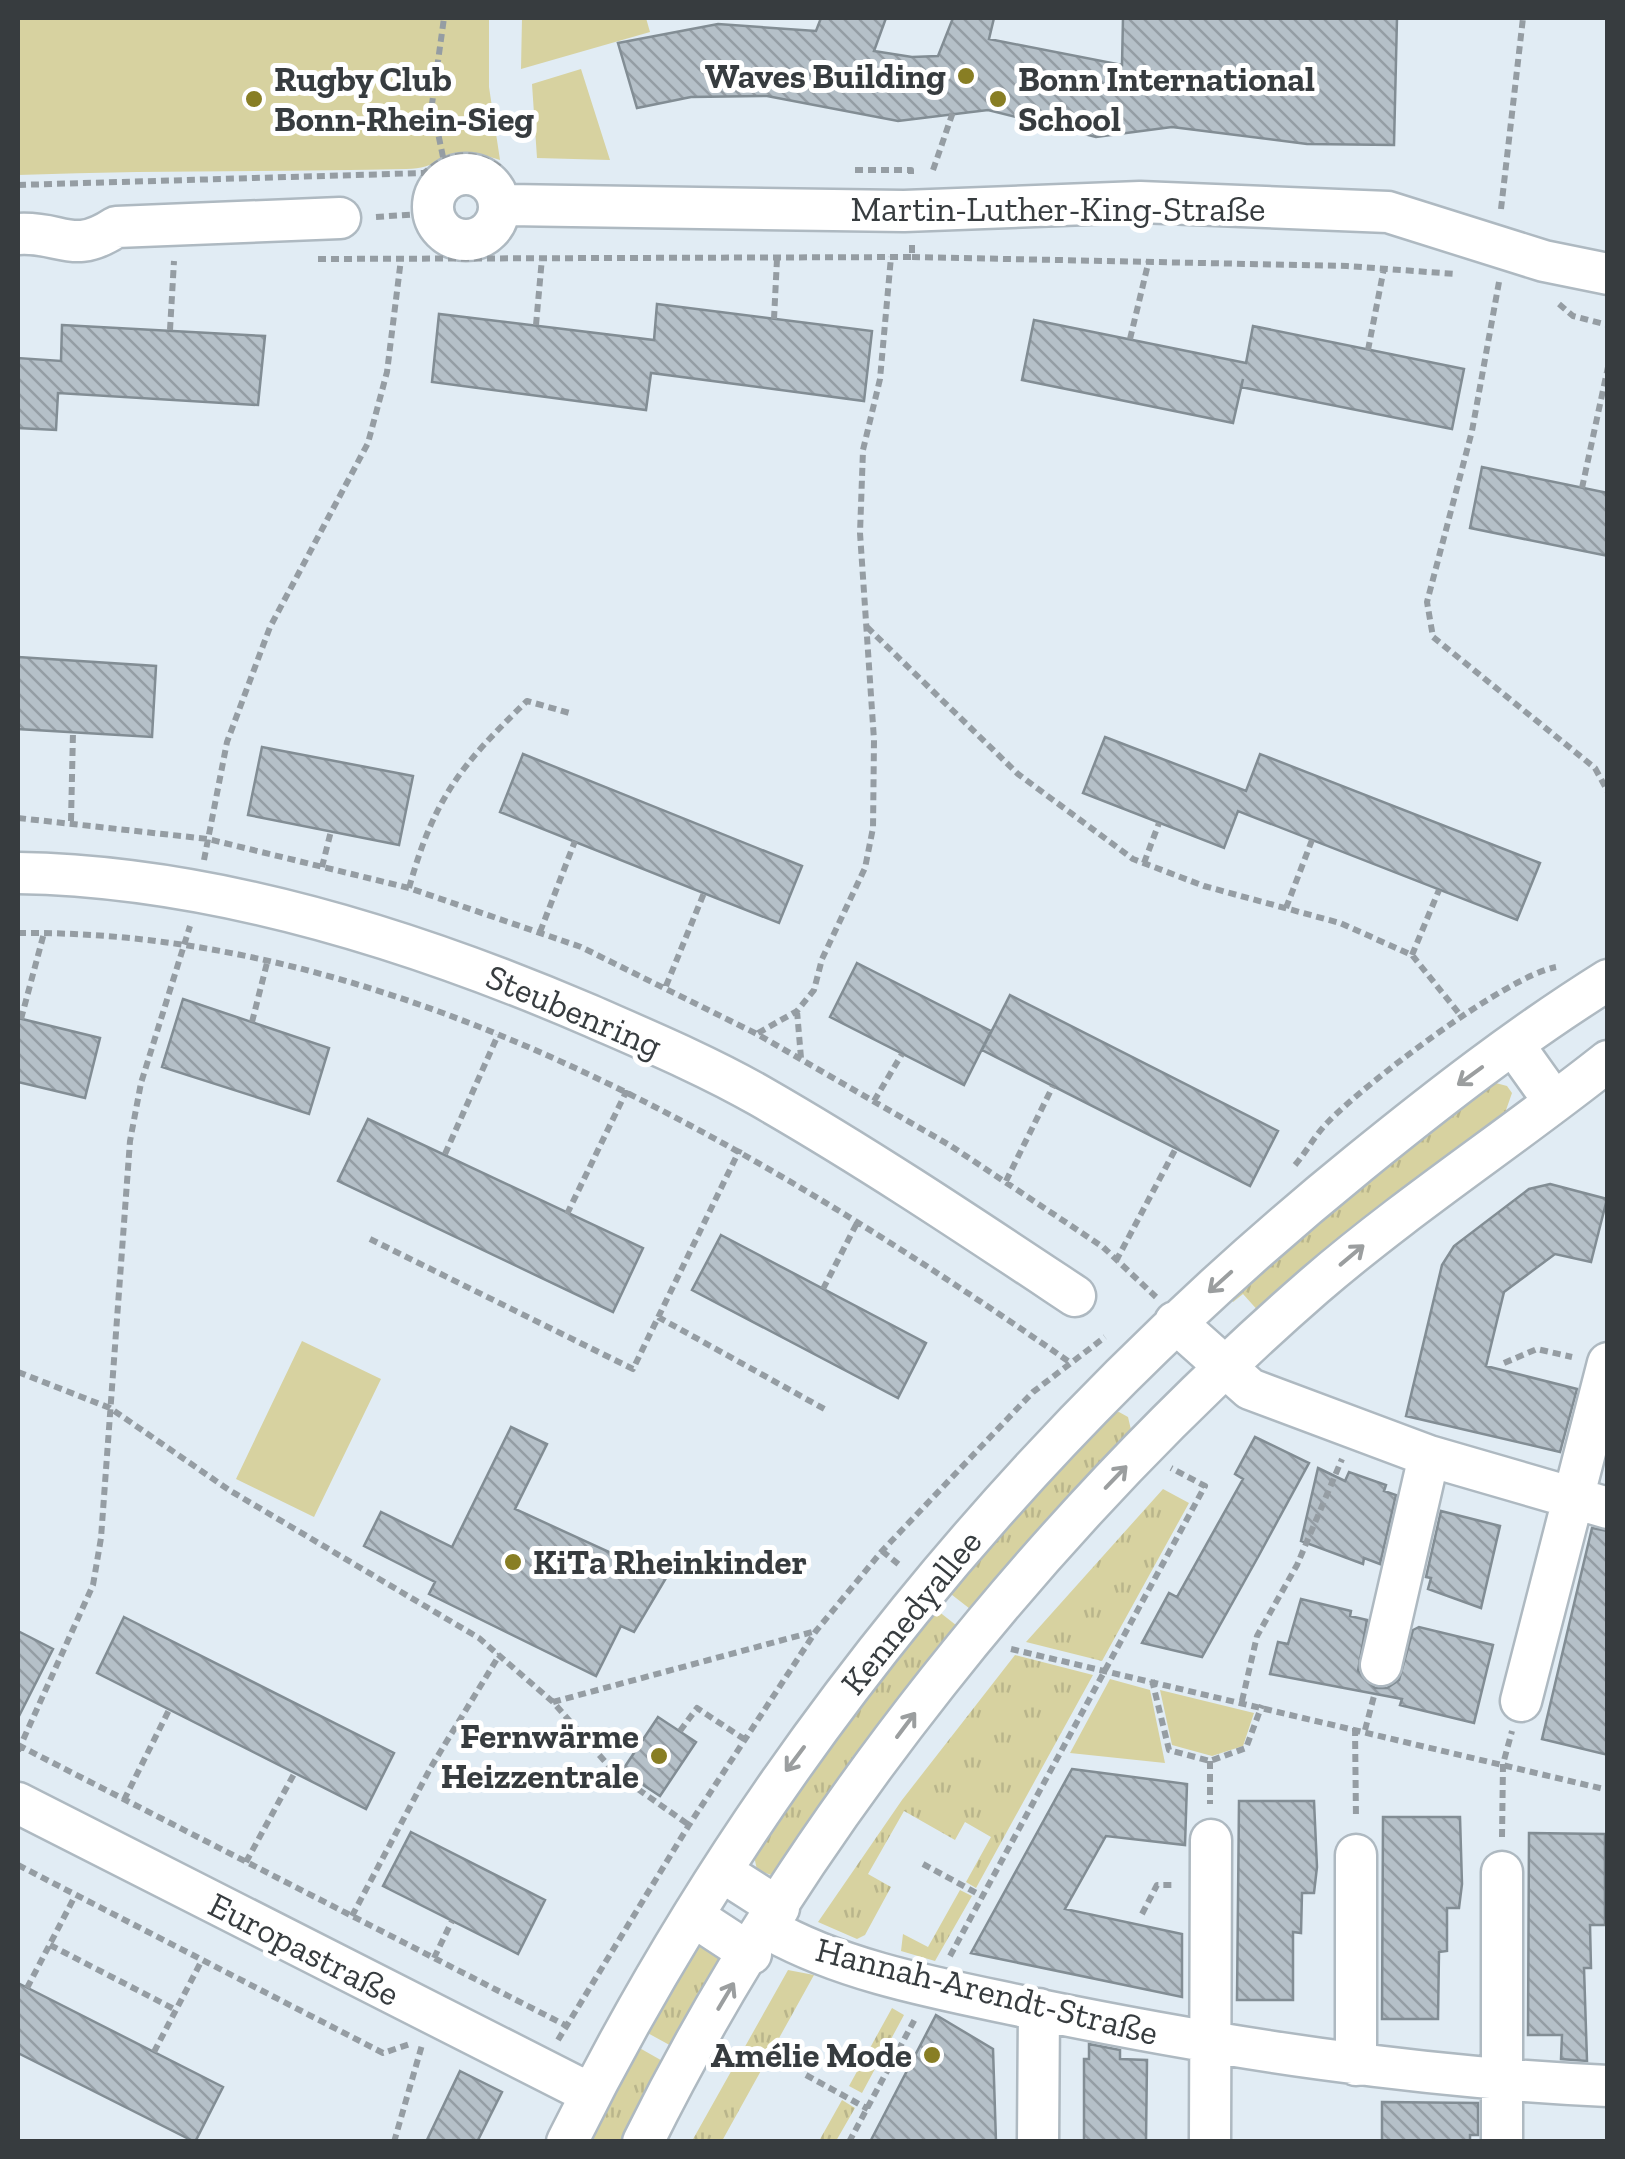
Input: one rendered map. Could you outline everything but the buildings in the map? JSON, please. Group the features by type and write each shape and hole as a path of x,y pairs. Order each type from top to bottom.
{"street":[{"name":"Martin-Luther-King-Straße","path":"434,213 439,188 465,174 484,179 500,205 904,211 1140,202 1388,212 1544,261 1608,274"},
{"path":"18,234 40,232 64,242 94,242 116,227 340,218"},
{"name":"Steubenring","path":"18,874 197,894 391,937 648,1042 757,1094 1074,1296"},
{"name":"Kennedyallee","path":"567,2142 692,1916 784,1772 970,1536 1175,1322 1294,1215 1513,1044 1602,996"},
{"path":"1513,1044 1552,1100"},
{"name":"Kennedyallee","path":"643,2142 765,1930 928,1696 1078,1516 1178,1436 1224,1368 1428,1192 1552,1100 1603,1074"},
{"path":"1175,1322 1250,1389 1430,1456 1591,1503"},
{"path":"1521,1701 1591,1503 1607,1365"},
{"path":"1125,1373 1178,1436"},
{"path":"1381,1665 1430,1456"},
{"name":"Europastraße","path":"18,1804 591,2094"},
{"name":"Hannah-Arendt-Straße","path":"1210,2142 1211,1840"},
{"path":"1356,1855 1356,2065"},
{"path":"721,1871 765,1930"},
{"path":"1502,1872 1502,2142"},
{"path":"692,1916 765,1930"},
{"name":"Hannah-Arendt-Straße","path":"765,1930 792,1943 934,1985 1211,2045 1503,2081 1608,2086"},
{"path":"1038,2142 1039,2009"}],"path":[{"path":"443,157 432,104 444,18"},
{"path":"1500,215 1524,18"},
{"path":"932,170 952,112"},
{"path":"340,218 434,213"},
{"path":"912,257 1149,260 1461,274"},
{"path":"536,325 542,258"},
{"path":"774,320 777,258"},
{"path":"757,1034 797,1011 814,990 822,959 866,868 874,828 860,532 863,450 880,379 890,258"},
{"path":"401,259 387,372 368,443 270,627 228,742 186,944 141,1084 130,1141 101,1538 93,1585 18,1747 565,2025"},
{"path":"170,330 174,260"},
{"path":"1130,339 1149,260"},
{"path":"1368,350 1384,268"},
{"path":"1480,276 1518,280"},
{"path":"1500,278 1472,432 1427,602 1433,636 1596,768 1608,792"},
{"path":"1554,299 1573,316 1608,326"},
{"path":"1582,488 1608,367"},
{"path":"867,627 1018,774 1074,819 1144,863 1340,923 1412,955 1462,1017"},
{"path":"409,888 436,809 457,772 527,702 572,714"},
{"path":"71,821 73,732"},
{"path":"1144,863 1159,823"},
{"path":"322,867 330,831"},
{"path":"1286,908 1312,840"},
{"path":"540,932 575,841"},
{"path":"1412,955 1440,890"},
{"path":"666,986 704,893"},
{"path":"18,933 186,944 367,989 498,1035 627,1090 740,1149 858,1221 1071,1363"},
{"path":"21,1019 45,933"},
{"path":"252,1022 267,963"},
{"path":"797,1011 800,1059"},
{"path":"445,1154 498,1035"},
{"path":"874,1101 902,1054"},
{"path":"1006,1181 1053,1086"},
{"path":"568,1214 627,1090"},
{"path":"1116,1261 1176,1148"},
{"path":"370,1239 633,1369 740,1149"},
{"path":"823,1289 858,1221"},
{"path":"658,1317 828,1411"},
{"path":"1504,1363 1537,1349 1607,1365"},
{"path":"18,1372 110,1408 229,1490 500,1654 553,1702 615,1773 689,1826"},
{"path":"1242,1701 1257,1636 1297,1565 1354,1430"},
{"path":"1156,1481 1170,1467 1178,1436"},
{"path":"849,2142 1205,1486 1170,1467"},
{"path":"553,1702 816,1631"},
{"path":"1018,1635 1006,1649 1106,1669 1608,1790"},
{"path":"352,1916 431,1767 500,1654"},
{"path":"1152,1680 1170,1750 1210,1761 1246,1748 1262,1706"},
{"path":"1502,1872 1503,1764 1521,1701"},
{"path":"680,1732 696,1708 744,1739"},
{"path":"124,1800 169,1710"},
{"path":"1355,1728 1356,1855"},
{"path":"246,1862 294,1774"},
{"path":"924,1864 982,1896"},
{"path":"18,1866 383,2053 424,2039 439,2046"},
{"path":"27,1988 75,1896"},
{"path":"434,1958 452,1921"},
{"path":"50,1944 176,2010"},
{"path":"154,2052 202,1960"},
{"path":"394,2142 424,2039"},
{"path":"806,2075 868,2109"}],"green space":[{"name":"Rugby Club Bonn-Rhein-Sieg","path":"18,18 489,18 489,87 500,160 466,153 406,169 18,175"},
{"path":"522,18 646,18 650,32 521,69"},
{"path":"581,69 610,160 537,158 532,84"},
{"path":"1492,1082 1507,1086 1512,1093 1505,1113 1426,1173 1261,1314 1243,1294 1233,1302 1227,1295 1271,1255"},
{"path":"302,1341 381,1379 314,1517 236,1479"},
{"path":"1110,1413 1128,1417 1132,1434 974,1612 947,1591"},
{"path":"1163,1489 1189,1503 1102,1661 1026,1642"},
{"path":"933,1607 961,1629 774,1876 757,1870 753,1851"},
{"path":"1015,1655 1093,1675 976,1888 966,1882 991,1837 965,1822 955,1840 904,1811 868,1874 891,1887 865,1935 857,1939 818,1922 902,1800"},
{"path":"1110,1679 1150,1690 1165,1763 1070,1753"},
{"path":"1160,1690 1254,1713 1243,1746 1212,1756 1172,1745"},
{"path":"960,1890 972,1896 935,1961 901,1951 903,1934 928,1947"},
{"path":"701,1945 720,1955 722,1962 675,2048 644,2031 695,1948"},
{"path":"788,1970 814,1975 722,2141 692,2141"},
{"path":"892,2008 904,2015 862,2093 849,2086"},
{"path":"636,2046 666,2063 625,2141 585,2142"},
{"path":"842,2100 855,2108 836,2141 819,2141"}],"place":[{"name":"Waves Building","path":"966,76"},
{"name":"Rugby Club Bonn-Rhein-Sieg","path":"254,99"},
{"name":"Bonn International School","path":"998,99"},
{"name":"KiTa Rheinkinder","path":"513,1562"},
{"name":"Fernwärme Heizzentrale","path":"659,1756"},
{"name":"Amélie Mode","path":"932,2055"}]}
